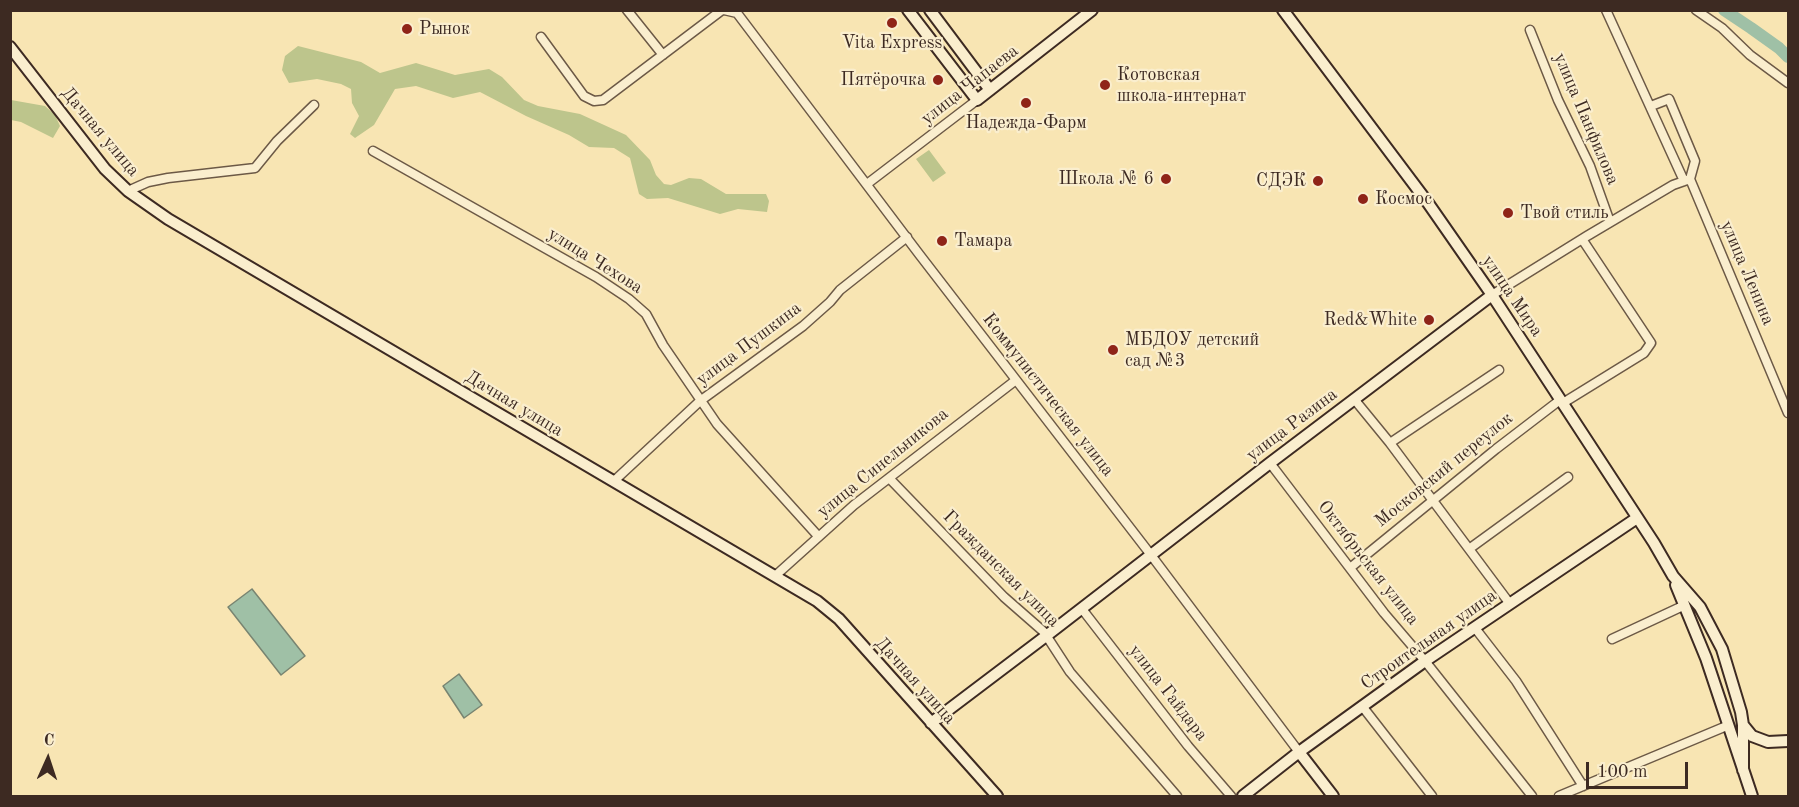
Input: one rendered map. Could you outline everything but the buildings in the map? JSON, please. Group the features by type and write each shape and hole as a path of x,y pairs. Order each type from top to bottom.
{"main road":[{"path":"908,10 977,100"},
{"path":"930,10 990,90"},
{"name":"улица Чапаева","path":"977,100 1092,10"},
{"name":"улица Мира","path":"1283,10 1428,202 1562,401 1673,576 1700,608 1722,649 1741,712 1743,770"},
{"name":"Дачная улица","path":"10,47 105,169 128,191 168,219 818,601 839,619 997,796"},
{"name":"улица Разина","path":"931,723 1492,295"},
{"name":"Строительная улица","path":"1243,796 1299,752 1425,661 1637,518"},
{"path":"1673,576 1706,658 1752,796"},
{"path":"1743,725 1752,736 1768,742 1788,741"},
{"name":"Коммунистическая улица","path":"1299,752 1333,796"}],"street":[{"path":"627,10 663,55"},
{"path":"541,37 584,96 594,101 603,100 723,10"},
{"name":"Коммунистическая улица","path":"723,10 737,13 1299,752"},
{"name":"улица Ленина","path":"1606,10 1641,88 1687,180 1788,413"},
{"path":"1696,10 1722,28 1750,55 1788,83"},
{"name":"улица Панфилова","path":"1530,30 1558,100 1590,166 1610,222"},
{"path":"1651,106 1669,99 1695,161 1687,180"},
{"name":"улица Чапаева","path":"867,184 977,100"},
{"path":"128,191 148,182 168,178 255,168 277,141 314,105"},
{"name":"улица Чехова","path":"373,152 629,299 646,314 663,345 717,424 819,536"},
{"name":"улица Разина","path":"1492,295 1582,238 1673,185 1687,180"},
{"name":"улица Пушкина","path":"614,482 700,401 803,326 830,303 840,290 907,237"},
{"name":"Московский переулок","path":"1350,568 1496,449 1562,401 1644,353 1651,343 1582,238"},
{"path":"1390,443 1499,370"},
{"name":"улица Синельникова","path":"774,576 854,505 1016,380"},
{"path":"1354,399 1390,443 1510,604"},
{"name":"Октябрьская улица","path":"1270,463 1384,613 1532,796"},
{"path":"1468,549 1568,477"},
{"name":"Гражданская улица","path":"889,478 1004,597 1044,632 1070,672 1177,796"},
{"path":"1612,639 1685,605"},
{"name":"улица Гайдара","path":"1082,609 1188,746 1231,796"},
{"path":"1475,628 1516,681 1583,786"},
{"path":"1362,706 1432,796"},
{"path":"1559,796 1729,725"}],"shaded area":[{"path":"298,46 361,62 380,73 416,63 455,75 489,69 502,77 524,100 538,106 580,114 626,135 650,160 656,175 664,184 671,185 689,178 701,179 726,194 766,194 769,201 767,212 738,209 720,214 668,198 647,199 639,194 630,158 614,148 589,147 480,92 453,98 416,86 395,89 374,125 355,138 350,134 359,116 352,103 351,89 341,84 317,79 289,83 282,70 285,56"},
{"path":"11,100 45,106 55,115 60,126 53,138 21,122 11,120"},
{"path":"929,150 946,173 933,182 916,159"},
{"path":"252,589 305,656 281,675 228,607"},
{"path":"459,674 482,705 464,718 443,686"}],"waterway":[{"path":"1724,10 1779,48 1788,57"}],"place":[{"name":"Vita Express","path":"892,23"},
{"name":"Рынок","path":"407,29"},
{"name":"Пятёрочка","path":"938,80"},
{"name":"Котовская школа-интернат","path":"1105,85"},
{"name":"Надежда-Фарм","path":"1026,103"},
{"name":"Школа № 6","path":"1166,179"},
{"name":"СДЭК","path":"1318,181"},
{"name":"Космос","path":"1363,199"},
{"name":"Твой стиль","path":"1508,213"},
{"name":"Тамара","path":"942,241"},
{"name":"Red&White","path":"1429,320"},
{"name":"МБДОУ детский сад №3","path":"1113,350"}]}
